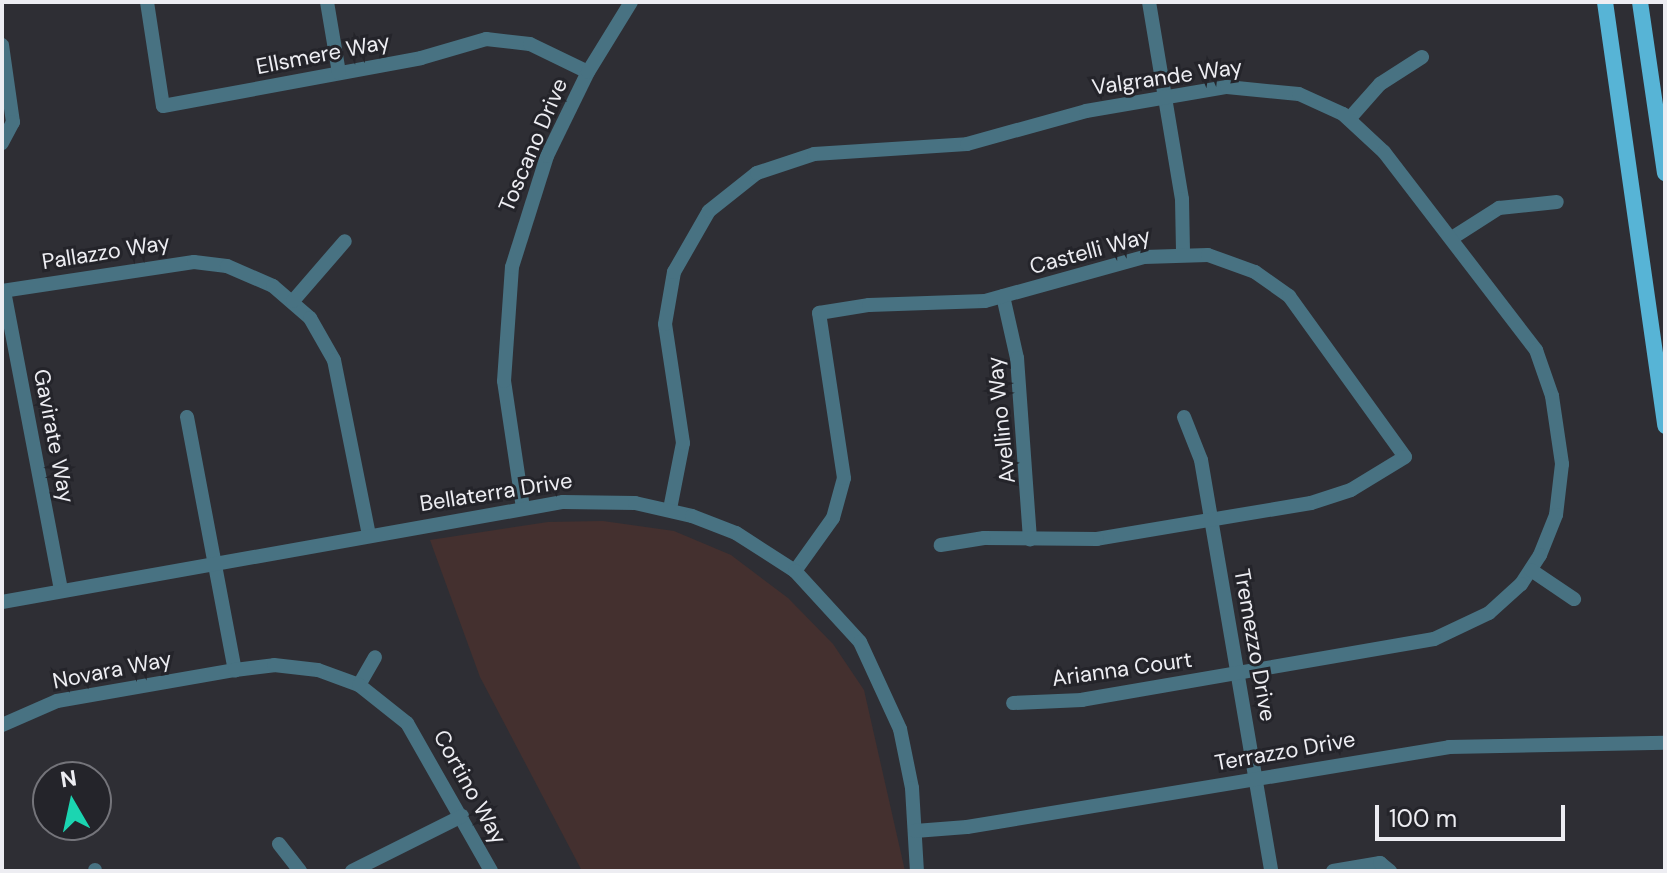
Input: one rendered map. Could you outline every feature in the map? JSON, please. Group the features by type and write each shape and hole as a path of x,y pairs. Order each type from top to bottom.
{"main road":[{"path":"1605,2 1665,426"},
{"path":"1640,2 1665,173"}],"street":[{"name":"Ellsmere Way","path":"147,2 163,106 501,39 543,49 588,72"},
{"path":"327,2 339,73"},
{"name":"Toscano Drive","path":"523,508 505,395 507,295 535,183 588,72 631,2"},
{"path":"1149,2 1182,199 1183,253"},
{"path":"2,45 13,122 2,143"},
{"path":"1349,119 1380,84 1422,57"},
{"name":"Valgrande Way","path":"670,509 683,443 667,350 668,298 684,247 721,198 757,173 797,157 967,144 1086,111 1227,87 1272,88 1321,102 1349,119 1384,152 1523,329 1552,396 1561,490 1548,540 1531,570 1489,613 1434,639 1238,674"},
{"path":"1452,238 1499,208 1557,202"},
{"path":"293,301 345,241"},
{"name":"Castelli Way","path":"795,571 833,518 844,478 819,313 1003,296 1144,257 1183,253 1232,261 1289,296 1405,457 1335,497 1097,539 984,538 941,545"},
{"name":"Pallazzo Way","path":"3,291 194,262 250,274 293,301 334,360 369,535"},
{"name":"Gavirate Way","path":"3,291 61,589"},
{"name":"Avellino Way","path":"1003,296 1017,358 1030,540"},
{"path":"187,417 235,670"},
{"name":"Tremezzo Drive","path":"1184,417 1201,460 1271,871"},
{"name":"Bellaterra Drive","path":"2,602 523,508 587,500 670,509 736,533 795,571 846,622 878,673 909,764 917,871"},
{"path":"1531,570 1574,599"},
{"path":"359,685 375,657"},
{"name":"Cortino Way","path":"235,670 300,666 359,685 394,710 418,736 491,871"},
{"name":"Novara Way","path":"2,725 57,701 235,670"},
{"name":"Arianna Court","path":"1013,703 1082,700 1238,674"},
{"name":"Terrazzo Drive","path":"915,831 967,827 1449,747 1665,743"},
{"path":"352,871 462,816"},
{"path":"279,844 300,871"},
{"path":"1333,871 1380,863 1390,871"}],"shaded area":[{"path":"603,521 674,531 731,555 788,598 833,644 864,690 905,871 582,871 480,677 430,540 548,522"}]}
